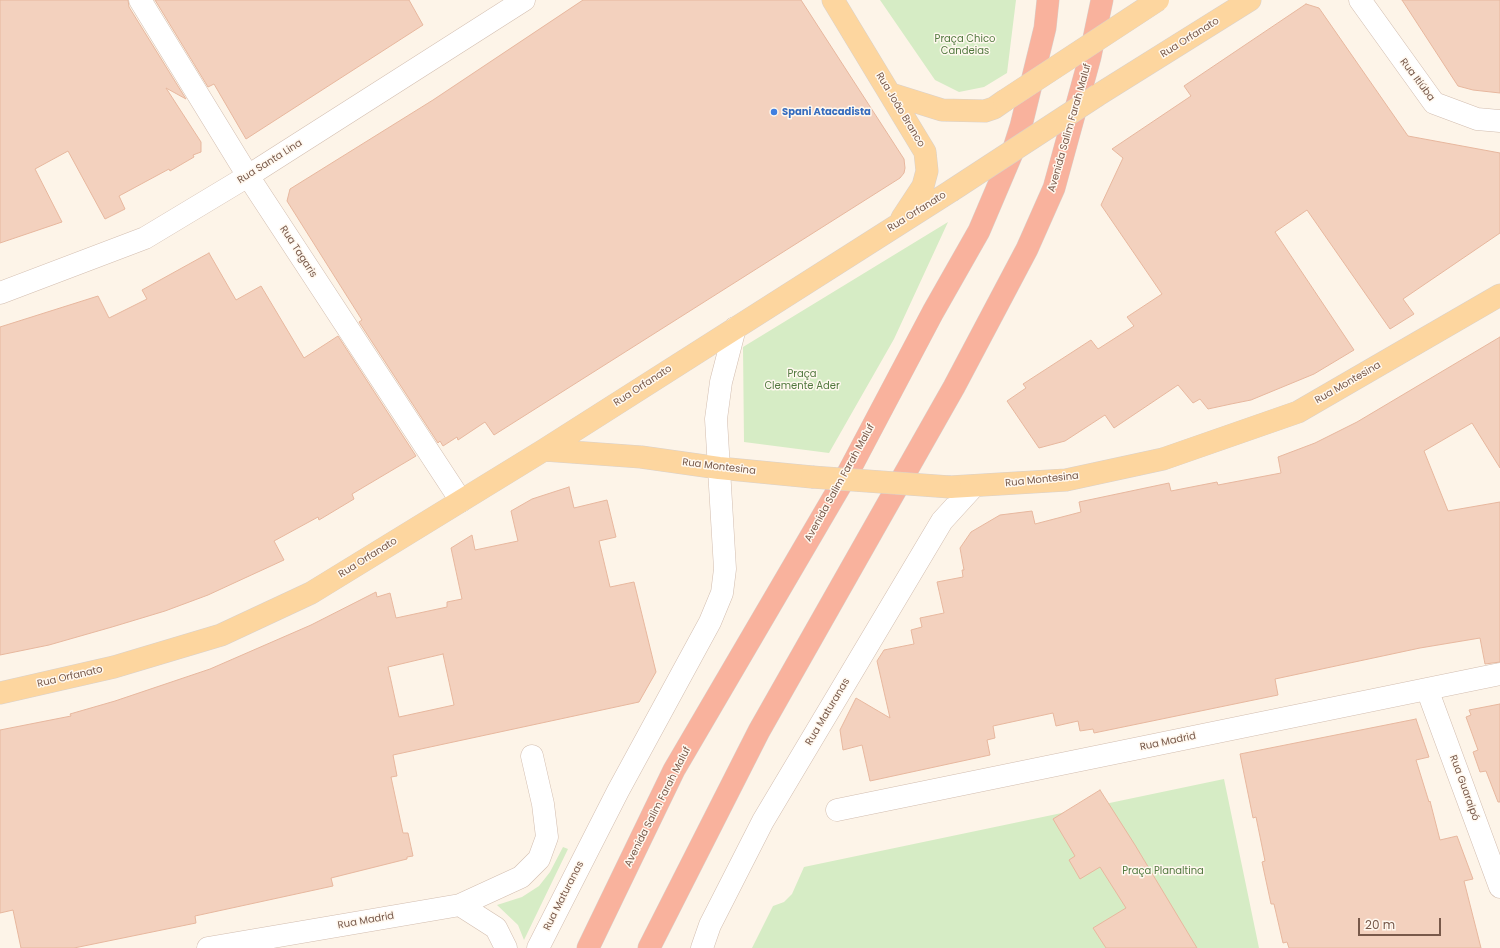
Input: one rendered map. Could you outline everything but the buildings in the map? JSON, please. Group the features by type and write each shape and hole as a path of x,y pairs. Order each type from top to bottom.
{"highway":[{"name":"Avenida Salim Farah Maluf","path":"588,948 674,770 849,471 933,312 979,231 1013,151 1021,126 1045,28 1048,0"},
{"name":"Avenida Salim Farah Maluf","path":"648,948 758,731 954,387 1027,249 1054,188 1090,57 1102,0"}],"main road":[{"name":"Rua João Branco","path":"833,0 925,152 927,171 923,186 898,224"},
{"path":"891,94 942,110 985,111 994,108 1158,0"},
{"name":"Rua Orfanato","path":"0,693 114,667 221,635 311,593 544,450 951,191 1098,95 1250,0"},
{"name":"Rua Montesina","path":"544,450 641,458 719,468 812,477 950,487 973,487 1066,480 1164,458 1298,412 1500,295"}],"street":[{"name":"Rua Tagaris","path":"140,0 248,176 461,501"},
{"name":"Rua Santa Lina","path":"0,293 146,238 248,176 524,0"},
{"name":"Rua Itiúba","path":"1360,0 1434,103 1477,119 1500,121"},
{"path":"719,468 716,419 721,382 735,328"},
{"name":"Rua Maturanas","path":"538,948 618,791 710,622 722,593 725,569 719,468"},
{"name":"Rua Maturanas","path":"702,948 710,925 763,821 942,521 973,487"},
{"name":"Rua Madrid","path":"837,810 1500,674"},
{"name":"Rua Guaraipó","path":"1427,689 1500,888"},
{"path":"460,904 521,877 539,859 547,836 543,804 532,756"},
{"path":"460,904 496,928 506,948"},
{"name":"Rua Madrid","path":"208,948 460,904"}],"green space":[{"name":"Praça Chico Candeias","path":"880,0 1016,0 1007,73 984,87 959,92 935,80"},
{"name":"Praça Clemente Ader","path":"948,222 894,339 829,453 744,442 743,347"},
{"name":"Praça Planaltina","path":"1224,779 1259,948 752,948 773,906 784,902 792,894 804,867"},
{"path":"563,847 568,849 524,940 518,925 497,905 522,897 539,886 550,872"}],"place":[{"name":"Spani Atacadista","path":"774,112"}]}
